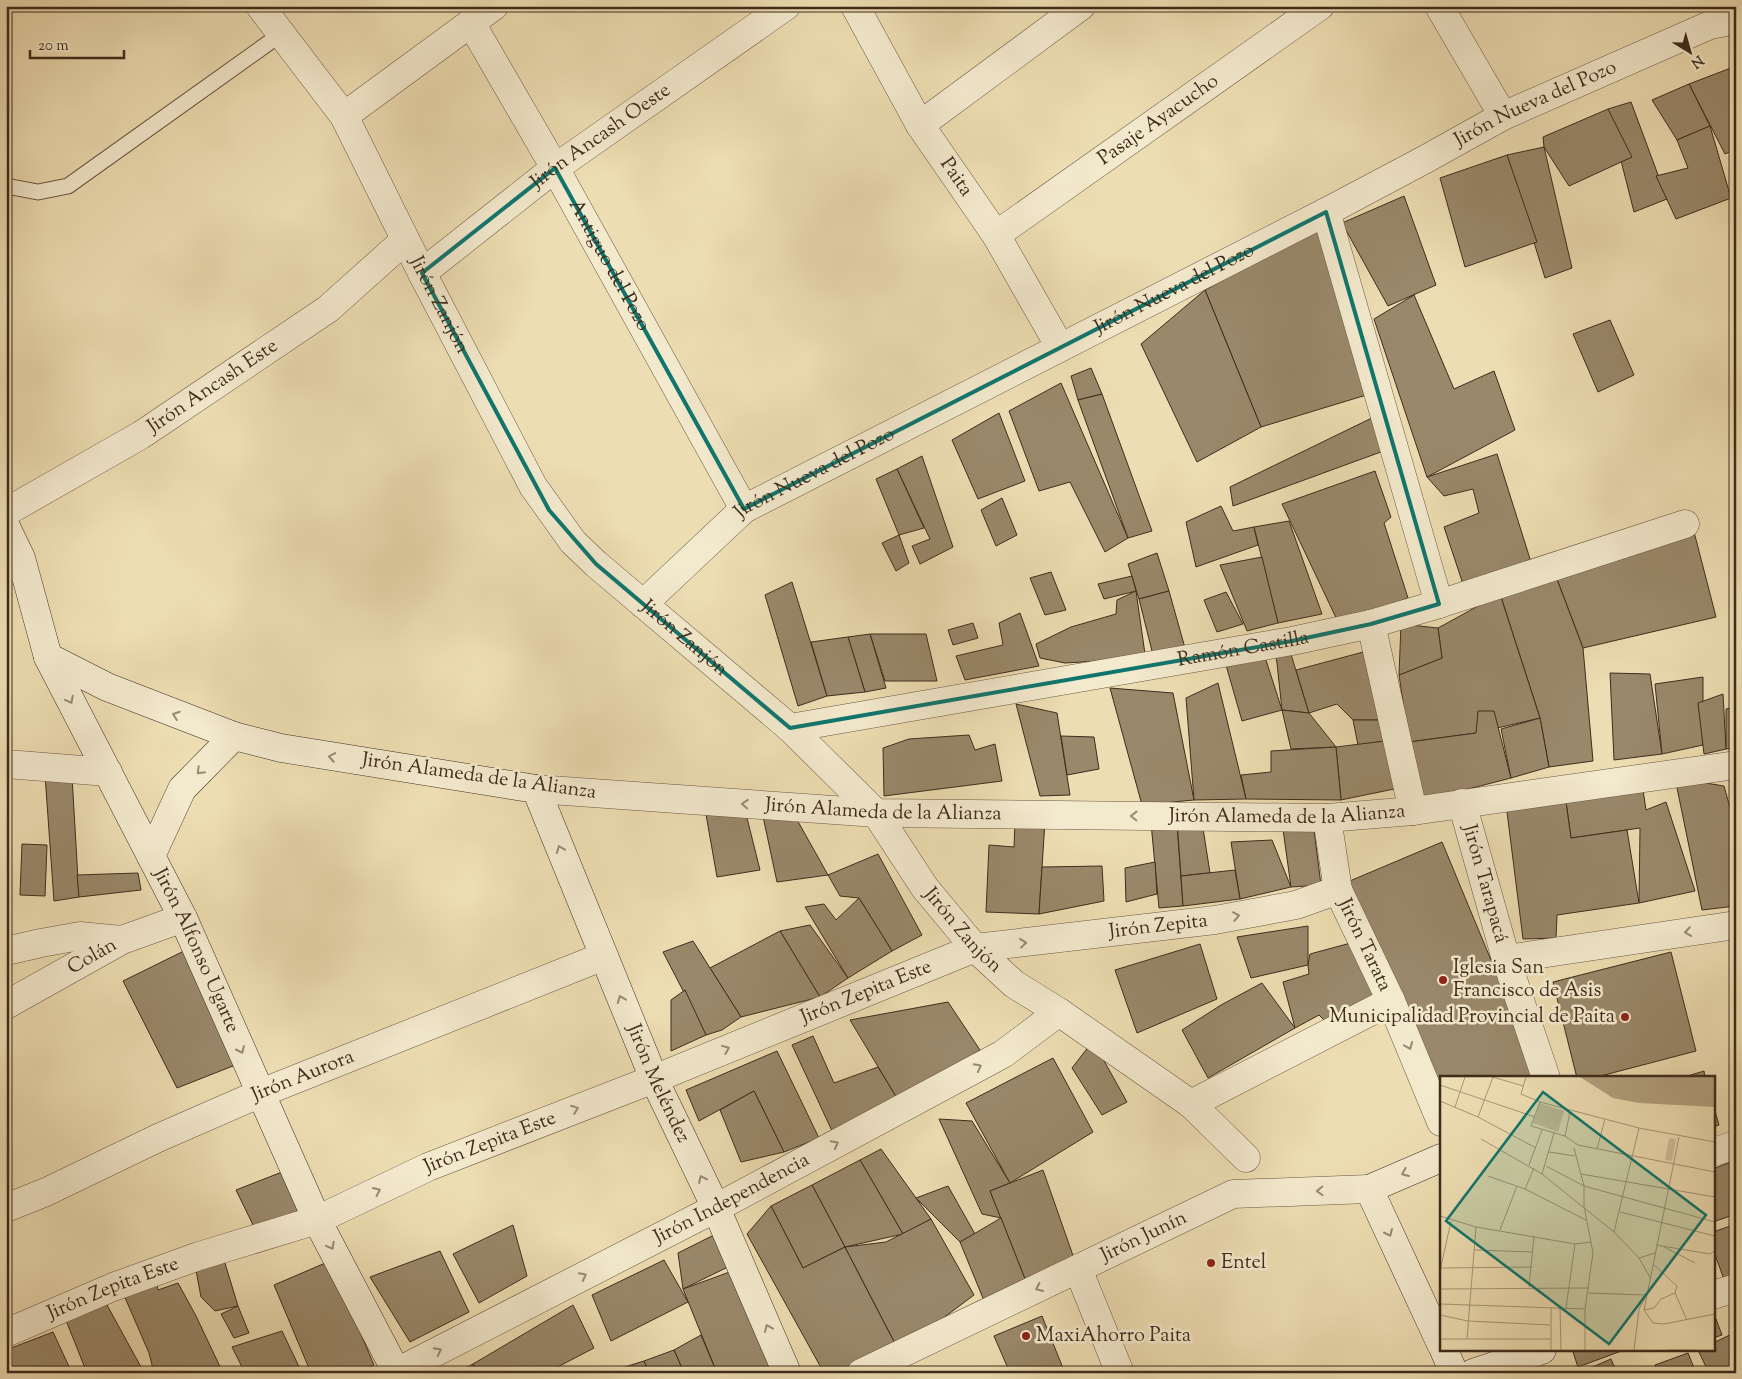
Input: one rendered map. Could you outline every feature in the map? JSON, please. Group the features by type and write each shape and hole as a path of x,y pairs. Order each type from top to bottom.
{"street":[{"name":"Jirón Zanjón","path":"260,6 344,116 405,240 533,486 578,548 790,728 876,813 925,888 975,948 1014,984 1059,1012 1191,1104 1246,1158"},
{"path":"344,116 494,6"},
{"name":"Jirón Ancash Oeste","path":"422,273 555,168 786,6"},
{"name":"Paita","path":"855,6 920,125 996,235 1060,347"},
{"path":"920,125 1081,6"},
{"name":"Pasaje Ayacucho","path":"996,235 1320,6"},
{"path":"1439,6 1503,116"},
{"name":"Jirón Nueva del Pozo","path":"643,604 744,508 1326,212 1503,116 1716,17"},
{"name":"Antiguo del Pozo","path":"471,23 555,168 744,508"},
{"path":"1326,212 1439,604"},
{"name":"Jirón Ancash Este","path":"6,512 140,435 328,309 405,240"},
{"name":"Ramón Castilla","path":"790,728 1292,640 1371,624 1439,604 1685,524"},
{"name":"Jirón Alfonso Ugarte","path":"6,526 20,558 48,657 182,918 317,1220 396,1372"},
{"path":"1371,624 1413,811"},
{"name":"Jirón Alameda de la Alianza","path":"48,657 107,688 234,736 281,748 536,789 876,813 1327,818 1413,811 1736,765"},
{"path":"151,856 182,789 234,736"},
{"path":"6,764 108,772"},
{"name":"Jirón Meléndez","path":"536,789 654,1079 716,1208 787,1373"},
{"name":"Jirón Tarapacá","path":"1462,803 1506,959 1545,1076"},
{"name":"Jirón Tarata","path":"1327,818 1338,890 1391,1000 1440,1120"},
{"name":"Jirón Zepita","path":"975,948 1215,920 1296,904 1338,890"},
{"name":"Colán","path":"6,1005 122,940 182,918"},
{"path":"1506,959 1736,925"},
{"path":"6,952 41,942 80,936 122,940"},
{"name":"Jirón Zepita Este","path":"6,1333 113,1287 199,1256 317,1220 428,1167 654,1079 975,948"},
{"name":"Jirón Aurora","path":"6,1208 46,1192 158,1138 261,1093 604,956"},
{"path":"1191,1104 1391,1000"},
{"name":"Jirón Independencia","path":"396,1372 716,1208 1003,1054 1059,1012"},
{"path":"1714,1152 1736,1145"},
{"name":"Jirón Junín","path":"861,1373 1233,1194 1369,1189 1440,1158"},
{"path":"1369,1189 1440,1342"},
{"path":"1078,1270 1120,1373"},
{"path":"1714,1295 1736,1288"},
{"path":"1445,1352 1454,1373"},
{"path":"1473,1373 1536,1352"}],"lane":[{"path":"6,186 38,192 68,186 281,34"}],"highlighted area":[{"path":"555,168 744,509 1326,212 1439,604 1371,624 1292,641 790,728 596,564 549,510 422,273"}],"building":[{"path":"1736,66 1736,149 1725,154 1689,84"},
{"path":"1689,84 1710,126 1677,140 1652,100"},
{"path":"1631,102 1667,199 1634,212 1608,109"},
{"path":"1608,109 1632,157 1569,186 1544,147 1543,137"},
{"path":"1710,126 1731,198 1676,219 1656,176 1688,168 1677,140"},
{"path":"1544,147 1572,268 1545,278 1507,155"},
{"path":"1507,155 1537,242 1465,267 1440,178"},
{"path":"1404,196 1436,285 1388,306 1342,223"},
{"path":"1317,228 1373,393 1261,427 1205,290"},
{"path":"1205,290 1261,427 1197,462 1141,344"},
{"path":"1414,295 1454,389 1494,371 1515,430 1427,477 1374,319"},
{"path":"1610,320 1634,375 1598,392 1573,334"},
{"path":"1091,368 1102,394 1078,400 1071,376"},
{"path":"1061,383 1128,538 1105,552 1070,482 1039,491 1009,411"},
{"path":"1102,394 1152,531 1128,538 1078,400"},
{"path":"999,413 1025,481 978,499 952,440"},
{"path":"1380,414 1389,449 1233,506 1230,487"},
{"path":"1497,454 1531,562 1464,587 1444,527 1479,513 1473,489 1444,496 1427,477"},
{"path":"922,456 953,547 920,564 912,546 930,539 897,469"},
{"path":"897,469 924,528 899,535 876,479"},
{"path":"1375,471 1391,517 1384,523 1408,598 1339,624 1282,504"},
{"path":"1002,498 1017,535 996,546 981,510"},
{"path":"1221,506 1233,531 1254,527 1258,545 1196,567 1186,522"},
{"path":"1289,521 1322,614 1278,623 1254,527"},
{"path":"1693,528 1716,617 1583,648 1555,574"},
{"path":"899,535 909,563 896,571 882,543"},
{"path":"1157,553 1169,591 1139,599 1128,564"},
{"path":"1262,557 1278,623 1247,631 1220,565"},
{"path":"1051,572 1066,610 1045,615 1030,578"},
{"path":"1555,574 1583,648 1593,761 1549,767 1540,718 1500,594"},
{"path":"1132,576 1136,591 1104,599 1098,584"},
{"path":"792,582 827,696 798,706 765,595"},
{"path":"1136,591 1145,654 1098,661 1065,663 1040,658 1036,644 1071,627 1116,614 1117,600"},
{"path":"1169,591 1185,648 1153,655 1139,599"},
{"path":"1226,592 1243,624 1217,632 1204,600"},
{"path":"1500,594 1540,718 1476,733 1409,742 1399,675 1442,658 1438,628"},
{"path":"1020,613 1039,666 965,680 956,656 1003,645 999,623"},
{"path":"973,623 978,638 953,645 948,630"},
{"path":"1401,624 1438,628 1442,658 1399,675"},
{"path":"870,634 926,634 937,681 885,681"},
{"path":"870,634 886,688 865,692 848,637"},
{"path":"848,637 865,692 827,696 811,642"},
{"path":"1290,651 1309,713 1282,710 1276,654"},
{"path":"1367,651 1385,720 1353,720 1337,704 1309,713 1296,670"},
{"path":"1265,657 1282,710 1242,721 1226,665"},
{"path":"1610,673 1650,674 1662,754 1614,760"},
{"path":"1703,677 1703,745 1662,754 1655,684"},
{"path":"1218,683 1246,799 1194,800 1186,698"},
{"path":"1110,688 1173,693 1194,800 1142,805"},
{"path":"1723,694 1726,749 1704,754 1698,703"},
{"path":"1016,704 1057,713 1070,795 1040,796"},
{"path":"1736,707 1736,748 1726,749 1726,709"},
{"path":"1282,710 1309,713 1336,747 1291,749"},
{"path":"1478,711 1494,711 1511,778 1418,802 1409,742 1476,733"},
{"path":"1540,718 1549,767 1511,778 1501,729"},
{"path":"1353,720 1385,720 1385,741 1358,745"},
{"path":"969,735 975,750 995,744 1002,781 884,796 883,748 909,739"},
{"path":"1061,736 1094,737 1099,769 1067,775"},
{"path":"1385,741 1399,788 1341,800 1336,747"},
{"path":"1336,747 1341,800 1246,799 1241,775 1271,772 1271,751"},
{"path":"45,775 72,776 79,897 54,901"},
{"path":"1675,778 1724,786 1736,829 1736,906 1702,910"},
{"path":"1642,783 1646,810 1666,802 1695,891 1639,903 1640,828 1571,838 1565,795"},
{"path":"1565,795 1571,838 1627,830 1639,903 1557,915 1556,938 1523,939 1506,804"},
{"path":"704,803 744,806 760,870 717,877"},
{"path":"761,807 791,809 828,875 777,882"},
{"path":"1015,821 1045,821 1039,914 986,912 989,845 1014,847"},
{"path":"1177,822 1183,906 1159,908 1151,823"},
{"path":"1177,822 1202,822 1210,873 1181,876"},
{"path":"1282,822 1313,822 1321,885 1291,887"},
{"path":"1272,840 1291,887 1240,899 1231,842"},
{"name":"Iglesia San Francisco de Asis","path":"1442,842 1539,1076 1440,1076 1440,1111 1345,883"},
{"path":"22,844 47,845 45,896 20,895"},
{"path":"878,854 922,935 892,951 859,898 840,896 828,875"},
{"path":"1155,862 1157,894 1126,902 1125,868"},
{"path":"1102,866 1104,901 1039,914 1042,867"},
{"path":"1235,870 1240,899 1183,906 1181,876"},
{"path":"138,873 141,890 79,897 77,875"},
{"path":"859,898 892,951 848,978 805,907 824,904 836,920"},
{"path":"810,925 848,978 820,997 780,931"},
{"path":"1308,926 1308,965 1251,978 1237,937"},
{"path":"780,931 820,997 741,1017 710,968"},
{"path":"693,941 741,1017 722,1030 706,1035 663,952"},
{"path":"1358,941 1384,1001 1332,1028 1319,1015 1295,1028 1283,982 1309,974 1310,954"},
{"path":"1200,944 1217,999 1137,1033 1115,970"},
{"path":"192,947 243,1062 177,1088 123,981"},
{"name":"Municipalidad Provincial de Paita","path":"1671,952 1696,1051 1601,1076 1576,1076 1553,982"},
{"path":"1262,983 1295,1028 1208,1078 1182,1030 1221,1005"},
{"path":"685,990 706,1035 671,1051 671,1000"},
{"path":"948,1002 980,1050 898,1100 850,1020"},
{"path":"813,1036 834,1083 878,1067 898,1100 833,1133 792,1045"},
{"path":"1093,1041 1127,1102 1102,1115 1072,1068"},
{"path":"777,1051 819,1138 784,1152 754,1091 699,1121 686,1090"},
{"path":"1053,1058 1093,1132 1010,1183 966,1103"},
{"path":"1704,1071 1705,1076 1688,1076"},
{"path":"754,1091 784,1152 741,1162 720,1110"},
{"path":"1714,1108 1719,1125 1714,1127"},
{"path":"939,1119 972,1121 1010,1183 990,1191 1001,1218 982,1214"},
{"path":"881,1149 931,1219 903,1234 860,1160"},
{"path":"860,1160 903,1234 845,1247 812,1185"},
{"path":"1736,1160 1736,1214 1714,1222 1714,1169"},
{"path":"1043,1170 1077,1267 1029,1289 990,1191"},
{"path":"282,1172 304,1217 257,1233 236,1190"},
{"path":"812,1185 845,1247 803,1268 771,1206"},
{"path":"948,1186 975,1234 960,1242 916,1198"},
{"path":"771,1206 803,1268 845,1247 899,1351 852,1373 824,1373 747,1234"},
{"path":"1001,1218 1029,1289 987,1308 960,1242"},
{"path":"931,1219 974,1295 899,1351 845,1247 886,1242"},
{"path":"1736,1224 1736,1281 1726,1285 1714,1252 1714,1232"},
{"path":"513,1225 527,1276 479,1303 453,1254"},
{"path":"718,1233 732,1265 683,1289 678,1253"},
{"path":"440,1251 469,1312 410,1342 370,1277"},
{"path":"224,1260 238,1306 215,1311 201,1297 195,1265"},
{"path":"664,1260 688,1302 611,1341 592,1295"},
{"path":"330,1261 374,1365 356,1373 311,1373 274,1285"},
{"path":"735,1270 778,1373 717,1373 683,1289"},
{"path":"156,1281 158,1290 178,1283 223,1373 154,1373 149,1353 123,1293"},
{"path":"107,1305 141,1367 130,1373 87,1373 65,1318"},
{"path":"573,1305 594,1348 546,1373 477,1373 473,1364"},
{"path":"238,1306 249,1333 234,1338 221,1314"},
{"path":"1714,1314 1722,1335 1714,1338"},
{"path":"1042,1316 1065,1373 1010,1373 994,1336"},
{"path":"282,1331 302,1373 245,1373 232,1347"},
{"path":"53,1332 72,1373 10,1373 6,1365 6,1350"},
{"path":"1734,1333 1736,1338 1736,1373 1709,1373 1699,1352 1714,1352 1714,1343"},
{"path":"701,1335 717,1373 684,1373 674,1350"},
{"path":"674,1350 684,1373 649,1373 644,1361"},
{"path":"1573,1352 1619,1352 1578,1367"},
{"path":"1688,1353 1696,1373 1658,1373 1655,1365"},
{"path":"1611,1359 1617,1373 1581,1372"},
{"path":"644,1361 649,1373 605,1373"},
{"path":"473,1364 477,1373 455,1373"}],"place":[{"name":"Iglesia San Francisco de Asis","path":"1443,980"},
{"name":"Municipalidad Provincial de Paita","path":"1625,1017"},
{"name":"Entel","path":"1211,1263"},
{"name":"MaxiAhorro Paita","path":"1026,1336"}]}
